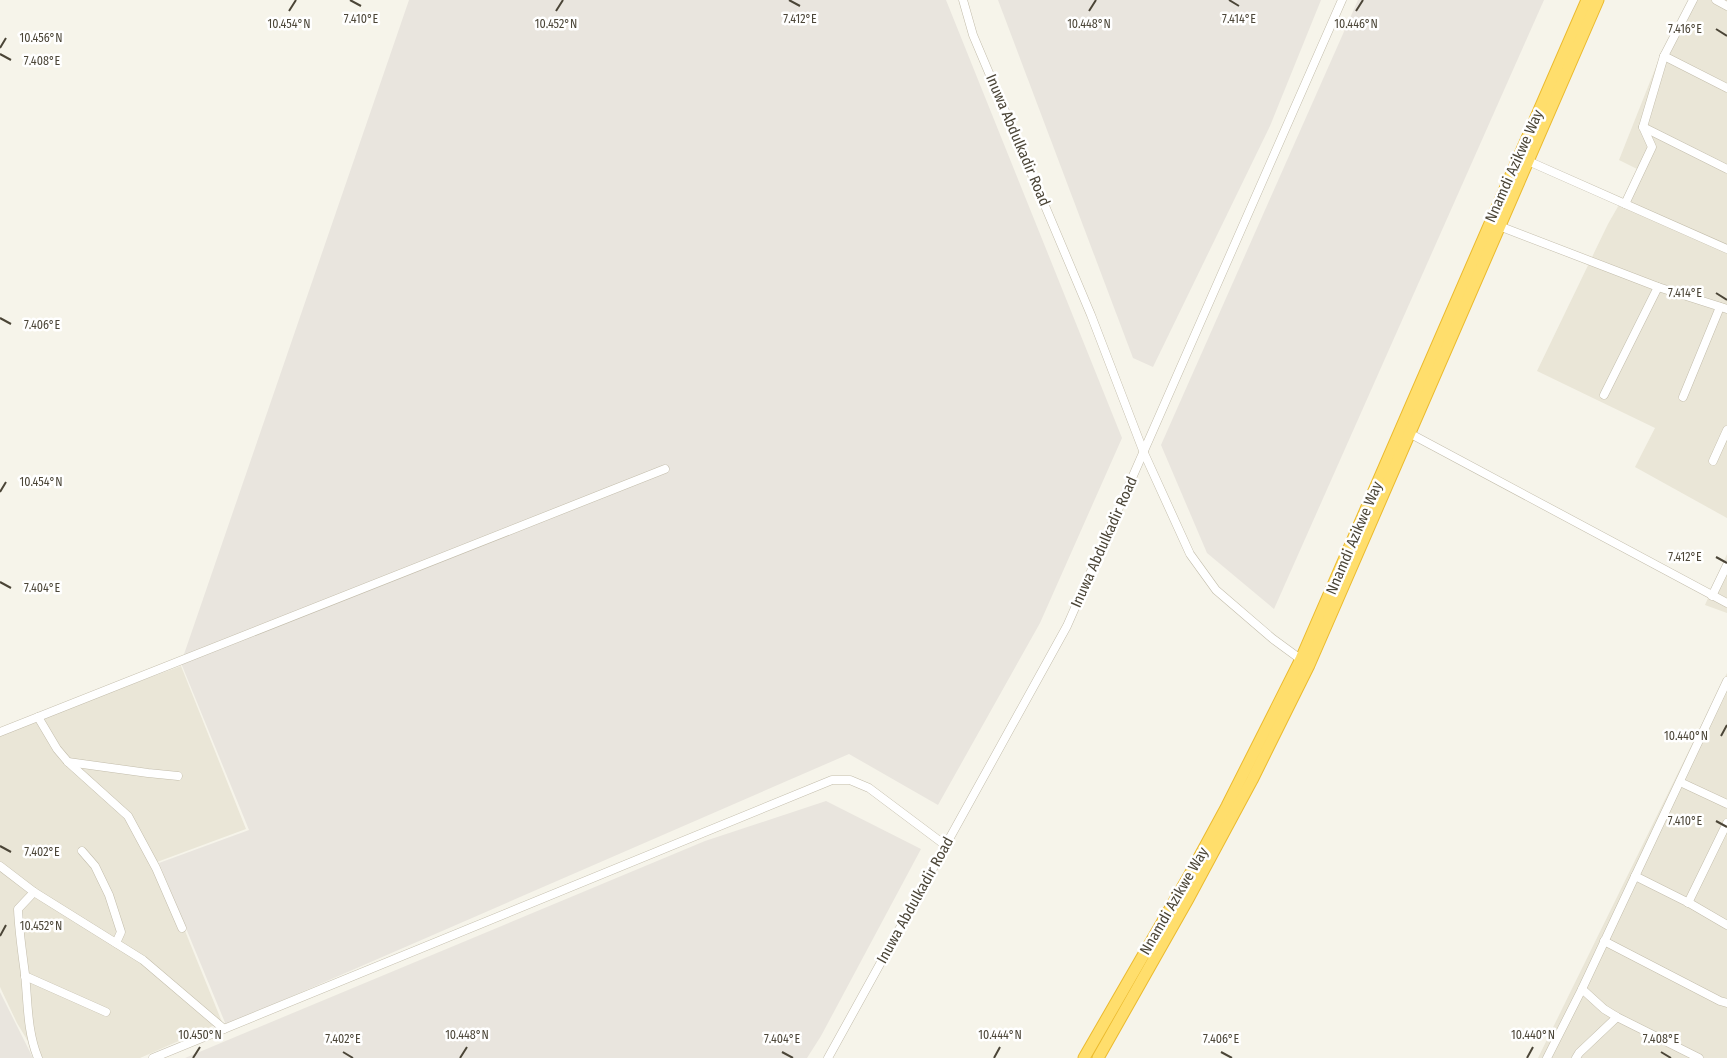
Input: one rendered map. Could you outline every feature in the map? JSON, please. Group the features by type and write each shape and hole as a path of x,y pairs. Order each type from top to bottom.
{"highway":[{"name":"Nnamdi Azikwe Way","path":"1084,1058 1165,918 1305,662 1587,0"},
{"name":"Nnamdi Azikwe Way","path":"1098,1058 1188,899 1252,780 1409,433 1598,0"},
{"path":"1104,1058 1111,1035"}],"street":[{"name":"Inuwa Abdulkadir Road","path":"828,1058 1067,626 1144,453 1091,315 973,34 963,0"},
{"path":"1305,662 1273,639 1216,590 1190,554 1144,453 1342,0"},
{"path":"1625,204 1652,147 1643,127 1664,56 1692,0"},
{"path":"1716,0 1727,6"},
{"path":"1664,56 1727,88"},
{"path":"1643,127 1727,169"},
{"path":"1528,161 1727,249"},
{"path":"1499,226 1658,287 1724,308 1683,397"},
{"path":"1604,395 1658,287"},
{"path":"1713,461 1727,430"},
{"path":"1409,433 1727,604"},
{"path":"0,732 665,469"},
{"path":"1712,596 1727,565"},
{"path":"1547,1058 1582,989 1727,681"},
{"path":"38,717 68,762 128,816 156,868 182,928"},
{"path":"68,762 148,774 178,776"},
{"path":"153,1058 832,780 850,780 869,788 945,845"},
{"path":"1680,782 1727,804"},
{"path":"1688,902 1727,823"},
{"path":"82,852 95,866 109,895 121,932 116,943"},
{"path":"0,866 34,892 143,960 224,1029"},
{"path":"1635,876 1688,902 1727,925"},
{"path":"34,892 18,909 27,1001 34,1047 38,1058"},
{"path":"1604,941 1727,1003"},
{"path":"25,976 106,1012"},
{"path":"1582,989 1604,1009 1617,1017 1699,1058"},
{"path":"1576,1058 1617,1017"}],"shaded area":[{"path":"409,0 946,0 1122,438 1040,623 938,805 849,754 226,1025 159,863 249,830 181,663"},
{"path":"998,0 1321,0 1270,126 1153,367 1133,358"},
{"path":"1358,0 1544,0 1274,609 1207,553 1161,445"},
{"path":"1690,0 1727,0 1727,518 1635,467 1655,428 1537,371 1608,224 1639,170 1619,160 1659,59"},
{"path":"1727,554 1727,613 1705,605"},
{"path":"181,666 246,829 157,862 222,1022 140,1058 38,1058 17,1023 0,987 0,733"},
{"path":"1727,673 1727,1058 1695,1058 1690,1056 1689,1058 1538,1058"},
{"path":"826,801 921,849 821,1036 807,1058 185,1058 705,841"},
{"path":"0,992 33,1058 0,1058"}]}
